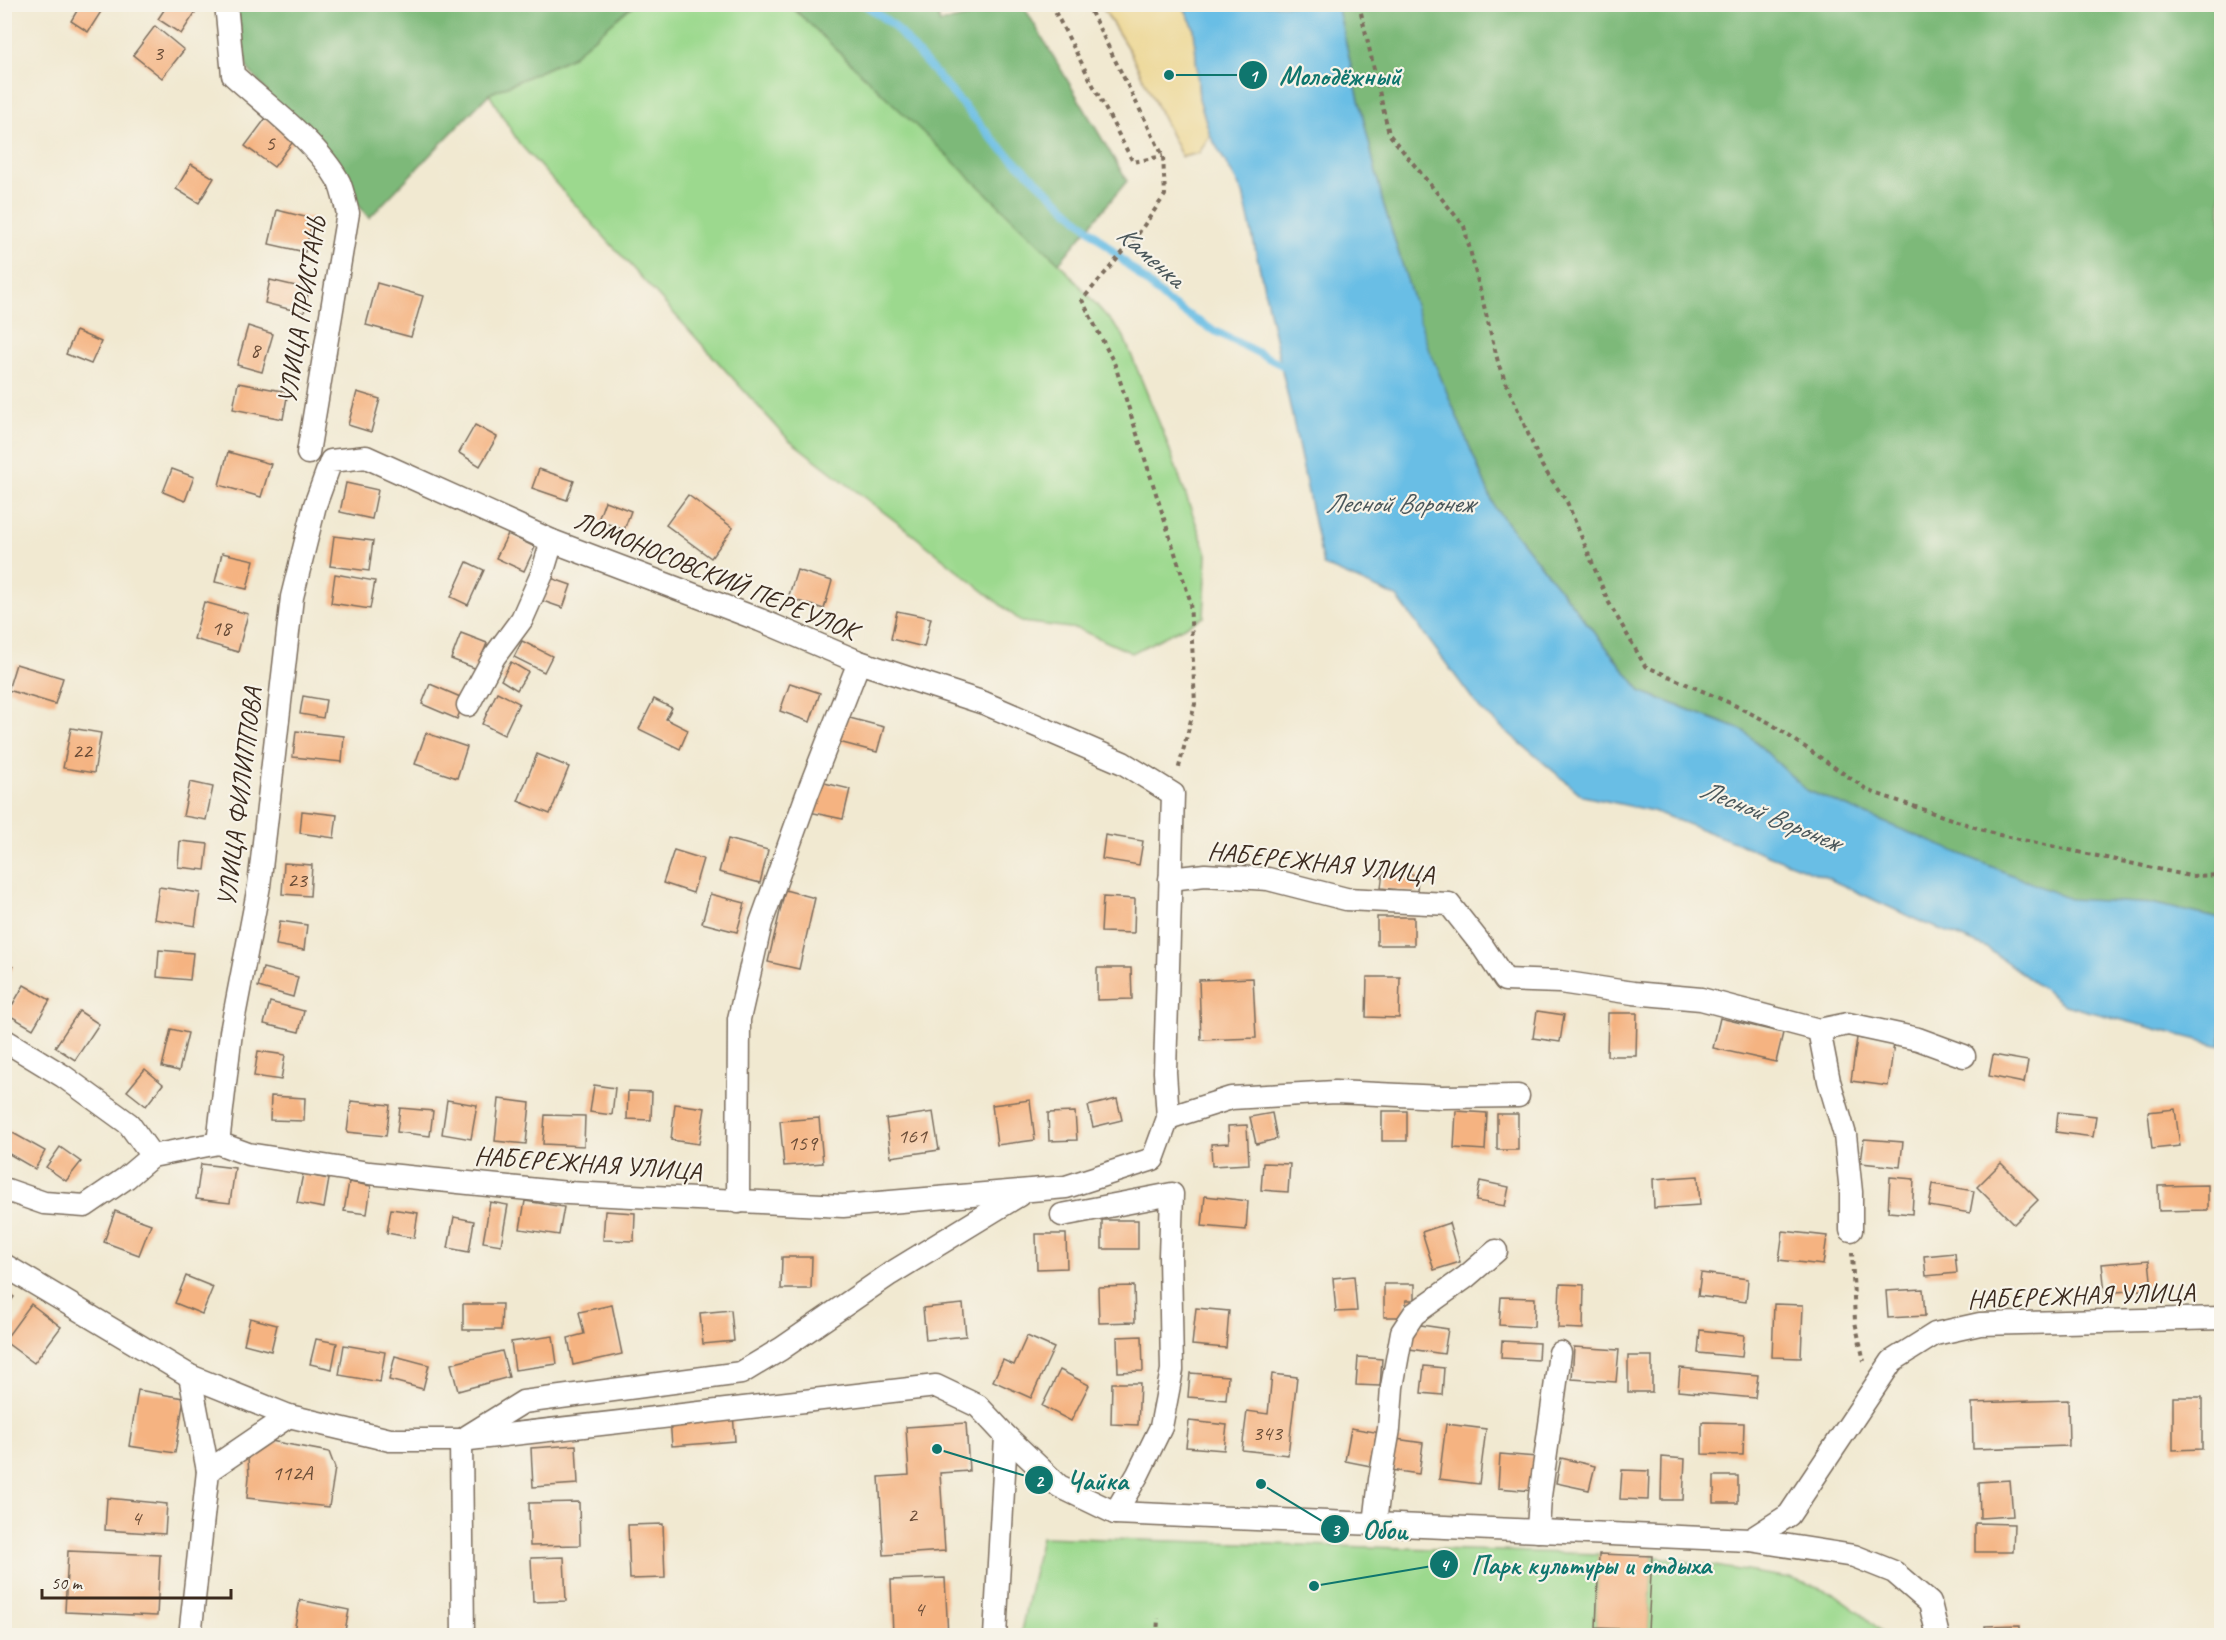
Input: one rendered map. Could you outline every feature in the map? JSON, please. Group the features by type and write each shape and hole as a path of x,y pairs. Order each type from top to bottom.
{"street":[{"name":"УЛИЦА ПРИСТАНЬ","path":"226,4 233,75 304,139 326,163 339,183 348,213 308,453"},
{"name":"ЛОМОНОСОВСКИЙ ПЕРЕУЛОК","path":"331,461 366,457 552,541 760,620 859,662 984,703 1123,764 1173,794"},
{"name":"УЛИЦА ФИЛИППОВА","path":"218,1143 231,1032 259,886 292,597 315,505 331,461"},
{"name":"ЛОМОНОСОВСКИЙ ПЕРЕУЛОК","path":"468,705 494,657 522,619 542,574 552,541"},
{"name":"ЛОМОНОСОВСКИЙ ПЕРЕУЛОК","path":"738,1202 739,1019 761,923 807,795 859,662"},
{"name":"НАБЕРЕЖНАЯ УЛИЦА","path":"218,1143 248,1154 369,1173 568,1192 843,1206 1066,1186 1153,1159 1168,1119 1165,1072 1173,794"},
{"name":"НАБЕРЕЖНАЯ УЛИЦА","path":"1170,879 1205,875 1268,879 1346,899 1449,904 1483,947 1505,980 1560,982 1633,993 1701,999 1819,1030 1848,1024 1918,1040 1964,1056"},
{"path":"1819,1030 1829,1081 1845,1135 1851,1192 1851,1230"},
{"path":"4,1040 63,1076 129,1124 152,1156"},
{"path":"1168,1119 1231,1098 1335,1092 1442,1097 1518,1096"},
{"path":"4,1189 44,1203 85,1206 126,1178 152,1156 218,1143"},
{"name":"НАБЕРЕЖНАЯ УЛИЦА","path":"461,1440 523,1402 741,1373 781,1349 890,1274 1024,1191"},
{"path":"1062,1215 1172,1194 1170,1256 1172,1370 1161,1427 1138,1474 1115,1513"},
{"path":"1375,1524 1389,1429 1392,1387 1402,1332 1414,1314 1466,1277 1496,1251"},
{"path":"4,1265 190,1376 289,1416 390,1440 461,1440 936,1386 978,1406 1059,1486 1115,1513 1750,1540 1854,1556 1894,1572 1930,1603 1938,1635"},
{"name":"НАБЕРЕЖНАЯ УЛИЦА","path":"1750,1540 1789,1515 1892,1362 1935,1334 1980,1324 2222,1318"},
{"path":"1538,1531 1540,1496 1560,1353"},
{"path":"190,1376 208,1471 190,1635"},
{"path":"208,1471 289,1416"},
{"path":"995,1635 1006,1436"},
{"path":"461,1440 463,1635"}],"path":[{"path":"1051,4 1133,162 1163,156"},
{"path":"1086,4 1163,156 1165,195 1136,237 1082,300 1115,365 1190,600 1195,704 1173,794"},
{"path":"1359,4 1389,134 1464,226 1499,366 1542,466 1567,502 1608,601 1645,666 1770,723 1869,791 1995,834 2190,876 2222,875"},
{"path":"1851,1230 1855,1322 1872,1391"},
{"path":"1157,1635 1158,1618"}],"green space":[{"path":"236,5 633,5 570,58 489,94 369,218 247,68"},
{"path":"633,5 789,5 992,187 1123,335 1165,437 1207,554 1204,617 1132,653 1078,629 1022,622 788,439 519,143 489,94 570,58"},
{"path":"790,5 936,5 940,23 1023,5 1127,181 1059,263"},
{"path":"1337,5 2221,5 2221,919 2155,904 2071,900 1806,790 1744,731 1642,692 1495,508 1428,347 1383,203"},
{"path":"1041,1537 1599,1554 1596,1628 1648,1630 1652,1556 1790,1578 1834,1594 1862,1614 1885,1635 1020,1636"}],"sand":[{"path":"1101,5 1183,5 1194,28 1199,98 1210,135 1199,153 1182,157 1130,52"}],"water":[{"name":"Лесной Воронеж","path":"1183,5 1337,5 1383,203 1428,347 1495,508 1642,692 1744,731 1806,790 2070,899 2155,904 2221,919 2221,1046 2065,1005 1987,948 1917,920 1823,876 1653,811 1583,796 1480,709 1397,597 1323,565 1243,193 1210,135 1199,98 1194,28"}],"building":[{"path":"81,4 100,4 104,7 88,32 71,21"},
{"path":"168,4 183,4 195,13 181,34 158,19"},
{"path":"155,26 184,50 162,78 133,55"},
{"path":"266,118 295,139 274,167 245,146"},
{"path":"191,164 214,178 199,203 176,189"},
{"path":"277,210 313,219 305,252 269,244"},
{"path":"270,280 309,289 304,313 265,303"},
{"path":"377,283 423,296 411,337 366,325"},
{"path":"248,326 273,334 262,372 237,365"},
{"path":"76,331 101,342 91,364 66,354"},
{"path":"238,383 288,392 283,419 233,409"},
{"path":"357,392 380,399 371,432 348,425"},
{"path":"475,425 497,437 480,466 459,453"},
{"path":"228,452 271,464 261,497 219,485"},
{"path":"172,469 194,477 185,501 163,492"},
{"path":"539,469 574,481 567,500 532,488"},
{"path":"346,483 378,490 372,519 340,512"},
{"path":"688,495 733,528 711,558 666,525"},
{"path":"605,501 631,511 624,530 598,520"},
{"path":"508,534 535,547 524,571 496,558"},
{"path":"334,536 373,541 369,571 330,566"},
{"path":"222,553 254,560 247,589 215,582"},
{"path":"467,562 484,570 468,605 451,597"},
{"path":"797,570 832,581 824,609 788,598"},
{"path":"335,574 375,581 370,609 331,603"},
{"path":"548,577 571,585 563,608 540,600"},
{"path":"204,602 248,614 238,652 194,639"},
{"path":"897,611 931,618 924,647 891,639"},
{"path":"461,633 487,643 477,669 451,659"},
{"path":"522,641 552,656 544,672 514,657"},
{"path":"511,662 528,672 517,690 501,680"},
{"path":"16,664 63,678 55,704 8,690"},
{"path":"790,683 820,693 810,722 780,711"},
{"path":"430,684 465,699 457,719 422,704"},
{"path":"497,692 519,703 504,735 482,724"},
{"path":"303,696 326,700 323,718 300,714"},
{"path":"654,699 672,708 666,719 688,730 680,749 639,729"},
{"path":"842,716 884,727 877,752 835,741"},
{"path":"71,728 101,733 94,773 63,768"},
{"path":"296,731 344,736 342,762 293,757"},
{"path":"426,733 467,747 457,778 415,764"},
{"path":"537,754 569,767 550,814 518,801"},
{"path":"816,781 850,789 843,819 809,812"},
{"path":"190,782 213,787 206,820 183,816"},
{"path":"302,811 337,815 334,838 300,833"},
{"path":"1105,835 1143,841 1139,865 1102,859"},
{"path":"728,839 768,850 760,883 719,872"},
{"path":"180,841 208,844 205,870 178,867"},
{"path":"674,850 703,859 693,893 663,883"},
{"path":"284,863 312,865 310,896 282,894"},
{"path":"1383,872 1418,875 1417,892 1381,888"},
{"path":"159,887 200,893 195,926 154,919"},
{"path":"785,890 815,898 799,969 768,962"},
{"path":"710,894 745,903 737,932 702,923"},
{"path":"1103,897 1135,899 1134,933 1101,932"},
{"path":"1377,917 1414,917 1414,945 1377,945"},
{"path":"280,921 307,925 304,950 276,945"},
{"path":"159,950 193,953 190,980 157,977"},
{"path":"4,962 13,967 4,982"},
{"path":"263,968 298,977 293,997 258,987"},
{"path":"1097,968 1131,968 1132,999 1097,1000"},
{"path":"1367,977 1400,977 1399,1018 1366,1017"},
{"path":"1253,978 1256,1038 1201,1040 1199,980"},
{"path":"24,985 50,1000 33,1029 7,1014"},
{"path":"270,1002 304,1011 299,1032 264,1024"},
{"path":"79,1011 99,1024 75,1060 55,1047"},
{"path":"1537,1011 1564,1015 1560,1042 1533,1038"},
{"path":"1608,1013 1637,1013 1636,1056 1607,1056"},
{"path":"1720,1018 1783,1033 1776,1062 1713,1048"},
{"path":"171,1029 188,1033 179,1071 162,1067"},
{"path":"1857,1038 1894,1043 1888,1086 1851,1081"},
{"path":"258,1051 285,1055 281,1080 254,1076"},
{"path":"1993,1055 2028,1061 2024,1083 1989,1076"},
{"path":"145,1069 163,1084 146,1106 127,1091"},
{"path":"594,1085 615,1088 612,1115 590,1112"},
{"path":"628,1091 652,1092 651,1120 627,1119"},
{"path":"271,1096 305,1098 304,1121 270,1120"},
{"path":"499,1099 530,1103 526,1144 495,1141"},
{"path":"1117,1099 1122,1120 1093,1127 1088,1106"},
{"path":"447,1100 477,1105 471,1139 442,1134"},
{"path":"1030,1100 1035,1140 997,1145 992,1105"},
{"path":"351,1101 390,1105 386,1136 347,1132"},
{"path":"675,1104 705,1108 699,1144 671,1140"},
{"path":"400,1108 433,1111 430,1136 397,1132"},
{"path":"2175,1109 2180,1146 2152,1149 2148,1112"},
{"path":"1382,1111 1407,1111 1407,1141 1382,1141"},
{"path":"1456,1111 1487,1113 1485,1150 1454,1148"},
{"path":"933,1112 939,1150 891,1157 886,1119"},
{"path":"1075,1112 1077,1140 1049,1141 1048,1113"},
{"path":"2058,1112 2096,1116 2093,1137 2056,1132"},
{"path":"1272,1113 1277,1139 1256,1144 1250,1117"},
{"path":"1497,1114 1518,1114 1518,1150 1497,1150"},
{"path":"545,1115 585,1116 584,1146 543,1144"},
{"path":"819,1118 823,1163 784,1166 780,1121"},
{"path":"1247,1125 1249,1164 1212,1166 1211,1144 1229,1143 1228,1126"},
{"path":"4,1128 45,1151 35,1169 4,1151"},
{"path":"1864,1139 1903,1142 1900,1167 1861,1163"},
{"path":"60,1147 81,1162 66,1181 46,1167"},
{"path":"1263,1163 1290,1164 1288,1192 1261,1190"},
{"path":"2001,1163 2038,1200 2014,1224 1977,1187"},
{"path":"201,1164 235,1168 230,1203 196,1199"},
{"path":"303,1174 329,1179 324,1208 297,1203"},
{"path":"1698,1176 1700,1205 1654,1208 1653,1179"},
{"path":"1890,1177 1914,1179 1912,1214 1888,1212"},
{"path":"1480,1181 1509,1187 1505,1206 1476,1201"},
{"path":"349,1182 371,1186 367,1214 344,1211"},
{"path":"1933,1184 1974,1191 1970,1213 1929,1206"},
{"path":"2208,1185 2208,1210 2159,1211 2158,1186"},
{"path":"1205,1196 1248,1201 1246,1230 1202,1226"},
{"path":"525,1201 564,1207 559,1235 520,1229"},
{"path":"490,1202 508,1205 501,1245 483,1242"},
{"path":"391,1209 418,1213 414,1238 387,1233"},
{"path":"115,1211 151,1224 139,1255 104,1242"},
{"path":"605,1211 635,1213 634,1241 603,1240"},
{"path":"454,1217 474,1221 469,1252 448,1248"},
{"path":"1102,1220 1138,1220 1138,1249 1102,1249"},
{"path":"1449,1223 1460,1262 1434,1270 1422,1232"},
{"path":"1783,1231 1827,1236 1823,1265 1779,1260"},
{"path":"1036,1234 1066,1234 1067,1268 1037,1269"},
{"path":"1955,1253 1957,1273 1926,1276 1924,1256"},
{"path":"782,1257 812,1257 811,1289 781,1289"},
{"path":"2149,1260 2152,1289 2105,1293 2102,1264"},
{"path":"1701,1273 1748,1279 1746,1302 1698,1296"},
{"path":"186,1276 213,1287 202,1314 175,1303"},
{"path":"1354,1276 1357,1311 1336,1312 1333,1278"},
{"path":"1384,1284 1415,1284 1415,1300 1406,1300 1406,1317 1384,1317"},
{"path":"1560,1284 1584,1285 1583,1329 1558,1328"},
{"path":"1134,1286 1135,1322 1099,1323 1098,1287"},
{"path":"1923,1289 1925,1316 1888,1318 1886,1291"},
{"path":"4,1290 14,1297 4,1311"},
{"path":"1501,1297 1535,1298 1534,1327 1499,1325"},
{"path":"31,1304 61,1327 34,1363 4,1341"},
{"path":"463,1304 502,1304 501,1330 463,1330"},
{"path":"963,1304 966,1336 926,1340 923,1308"},
{"path":"1774,1304 1803,1305 1801,1358 1772,1357"},
{"path":"612,1305 622,1354 573,1365 568,1338 584,1334 579,1312"},
{"path":"1196,1308 1229,1311 1226,1348 1192,1345"},
{"path":"731,1310 734,1341 703,1344 700,1313"},
{"path":"250,1318 277,1325 271,1351 244,1344"},
{"path":"1414,1324 1448,1329 1444,1354 1410,1349"},
{"path":"1700,1330 1744,1335 1742,1357 1698,1353"},
{"path":"553,1336 557,1364 515,1370 511,1342"},
{"path":"1027,1336 1054,1348 1031,1398 993,1381 1003,1360 1014,1365"},
{"path":"1142,1336 1143,1371 1118,1372 1117,1337"},
{"path":"316,1339 337,1343 332,1369 310,1364"},
{"path":"1502,1341 1539,1343 1538,1360 1501,1358"},
{"path":"344,1345 385,1352 380,1382 339,1375"},
{"path":"1574,1347 1619,1350 1616,1382 1572,1379"},
{"path":"502,1351 509,1377 458,1391 451,1364"},
{"path":"395,1356 429,1365 423,1389 389,1380"},
{"path":"1628,1356 1652,1356 1652,1392 1628,1392"},
{"path":"1358,1357 1382,1359 1380,1386 1356,1385"},
{"path":"1424,1366 1444,1368 1442,1395 1421,1393"},
{"path":"1680,1368 1758,1375 1755,1398 1678,1391"},
{"path":"1060,1370 1089,1385 1071,1421 1042,1406"},
{"path":"1190,1373 1228,1376 1226,1400 1188,1397"},
{"path":"1272,1374 1297,1377 1288,1455 1242,1450 1247,1411 1268,1414"},
{"path":"1112,1383 1140,1383 1138,1425 1111,1424"},
{"path":"138,1390 184,1398 175,1453 129,1446"},
{"path":"2173,1397 2202,1397 2202,1449 2173,1450"},
{"path":"2068,1400 2069,1446 1973,1449 1972,1403"},
{"path":"733,1413 735,1441 672,1446 670,1418"},
{"path":"1189,1421 1227,1425 1224,1450 1186,1447"},
{"path":"1702,1422 1744,1423 1743,1455 1702,1454"},
{"path":"966,1423 969,1471 940,1473 945,1551 884,1555 879,1477 909,1475 906,1427"},
{"path":"1446,1424 1486,1429 1479,1484 1439,1479"},
{"path":"1351,1428 1381,1433 1376,1467 1345,1461"},
{"path":"260,1439 329,1452 335,1468 329,1507 247,1498 248,1457"},
{"path":"1396,1439 1423,1443 1419,1474 1391,1470"},
{"path":"576,1445 578,1484 533,1487 531,1448"},
{"path":"1500,1454 1537,1457 1534,1491 1498,1488"},
{"path":"1662,1457 1685,1459 1683,1500 1661,1500"},
{"path":"1561,1458 1595,1466 1589,1490 1556,1483"},
{"path":"1622,1470 1649,1471 1648,1500 1620,1499"},
{"path":"1714,1476 1738,1476 1738,1503 1714,1503"},
{"path":"2010,1480 2013,1516 1980,1518 1979,1482"},
{"path":"107,1498 167,1504 165,1534 105,1530"},
{"path":"579,1502 580,1545 530,1546 529,1503"},
{"path":"1975,1523 2014,1524 2013,1552 1975,1552"},
{"path":"663,1524 665,1578 630,1579 628,1525"},
{"path":"68,1551 160,1555 157,1616 65,1612"},
{"path":"1599,1554 1652,1556 1648,1630 1596,1628"},
{"path":"564,1557 566,1601 533,1602 531,1558"},
{"path":"945,1578 948,1636 893,1636 891,1580"},
{"path":"300,1600 349,1610 344,1636 293,1636"},
{"path":"2020,1625 2020,1636 1986,1636 1985,1626"}],"waterway":[{"name":"Каменка","path":"864,4 893,25 998,145 1168,302 1209,328 1290,369"}],"place":[{"name":"Молодёжный","path":"1169,75"},
{"name":"Чайка","path":"937,1449"},
{"name":"Обои","path":"1261,1484"},
{"name":"Парк культуры и отдыха","path":"1314,1586"}]}
